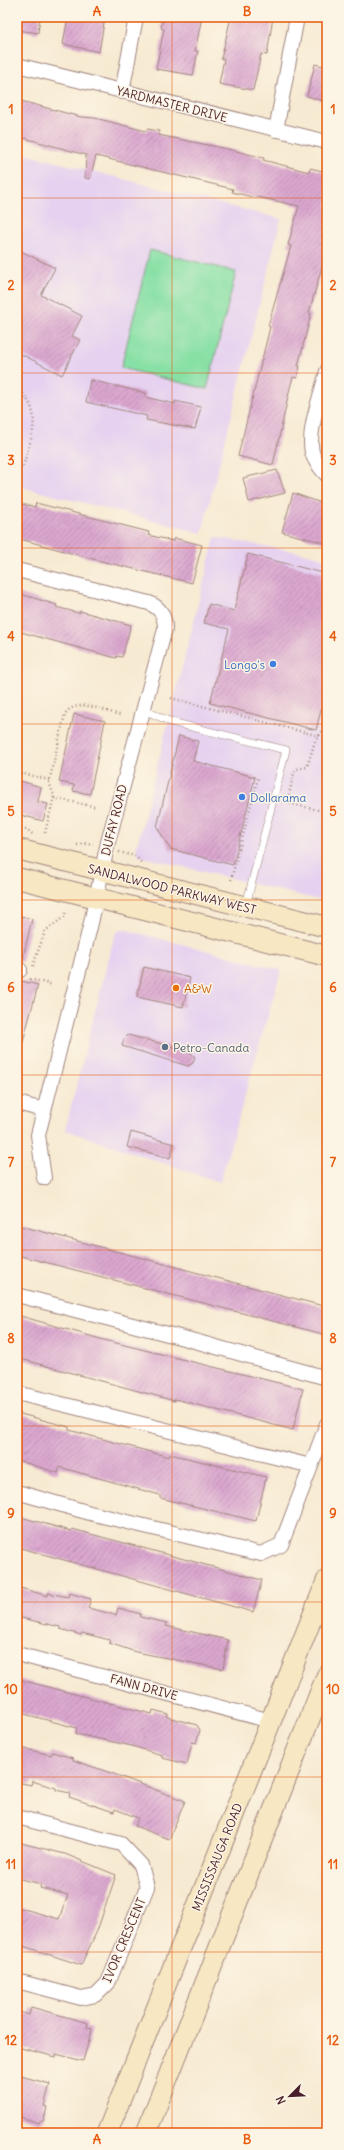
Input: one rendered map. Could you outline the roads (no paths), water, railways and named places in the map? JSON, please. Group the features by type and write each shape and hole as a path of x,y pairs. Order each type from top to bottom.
{"main road":[{"name":"SANDALWOOD PARKWAY WEST","path":"17,849 327,927"},
{"path":"17,878 327,956"},
{"name":"MISSISSAUGA ROAD","path":"107,2133 327,1580"},
{"path":"146,2133 327,1675"}],"street":[{"path":"122,92 136,17"},
{"path":"276,130 298,17"},
{"name":"YARDMASTER DRIVE","path":"17,65 327,142"},
{"path":"327,371 311,436 312,452 318,466 327,475"},
{"name":"DUFAY ROAD","path":"17,570 149,603 161,611 165,619 165,628 128,766 38,1135 44,1178"},
{"path":"17,1103 44,1110"},
{"path":"17,1295 191,1340 327,1378"},
{"path":"17,1392 311,1466"},
{"path":"17,1492 90,1513 261,1554 281,1545 327,1424"},
{"name":"FANN DRIVE","path":"17,1654 271,1721"},
{"name":"IVOR CRESCENT","path":"17,1817 121,1844 141,1865 147,1888 108,1983 96,1995 81,1998 17,1981"}],"lane":[{"path":"144,710 171,722 286,750 246,907"}],"place":[{"name":"Longo's","path":"273,664"},
{"name":"Dollarama","path":"242,797"},
{"name":"A&W","path":"176,988"},
{"name":"Petro-Canada","path":"165,1047"}]}
